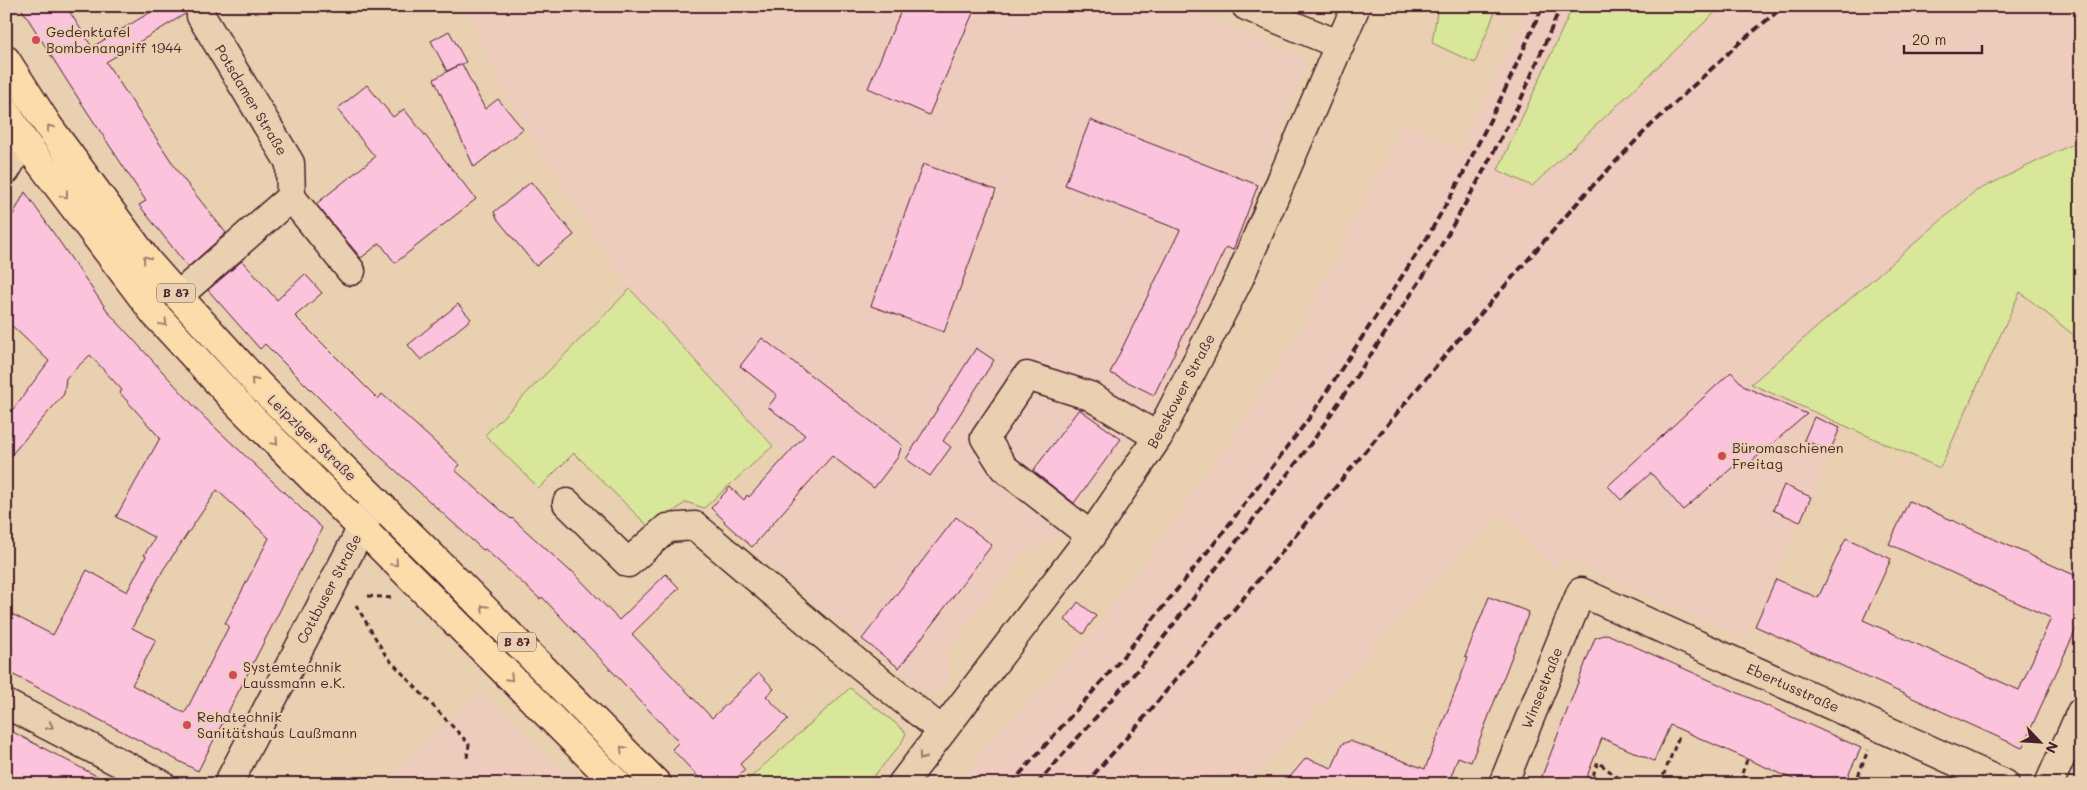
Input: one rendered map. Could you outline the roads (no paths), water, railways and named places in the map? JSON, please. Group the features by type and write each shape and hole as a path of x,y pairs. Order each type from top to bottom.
{"main road":[{"name":"Leipziger Straße","path":"6,60 49,127 148,262 258,385 657,784"},
{"name":"Leipziger Straße","path":"6,112 23,140 155,314 244,410 617,784"}],"street":[{"name":"Potsdamer Straße","path":"200,6 201,16 290,162 291,197"},
{"path":"1246,6 1340,45"},
{"name":"Beeskower Straße","path":"902,784 941,730 1091,536 1158,437 1240,276 1356,6"},
{"path":"6,170 23,140"},
{"path":"178,296 291,197 351,271"},
{"path":"1091,536 1004,468 985,438 1027,376 1090,396 1158,437"},
{"name":"Cottbuser Straße","path":"228,784 376,501"},
{"path":"567,503 628,563 667,528 695,526 840,649 941,730"},
{"name":"Ebertusstraße","path":"1581,592 2005,784"},
{"name":"Winsestraße","path":"1503,784 1581,592"},
{"path":"6,704 161,784"},
{"path":"2049,784 2081,712"}],"railway":[{"path":"1011,784 1117,664 1221,535 1310,417 1427,238 1463,174 1504,92 1543,6"},
{"path":"1037,784 1148,658 1315,438 1426,272 1477,183 1519,104 1561,6"},
{"path":"1085,784 1138,725 1451,348 1585,194 1646,130 1738,44 1784,6"}],"place":[{"name":"Gedenktafel Bombenangriff 1944","path":"36,40"},
{"name":"Büromaschienen Freitag","path":"1722,456"},
{"name":"Systemtechnik Laussmann e.K.","path":"233,675"},
{"name":"Rehatechnik Sanitätshaus Laußmann","path":"187,725"}]}
